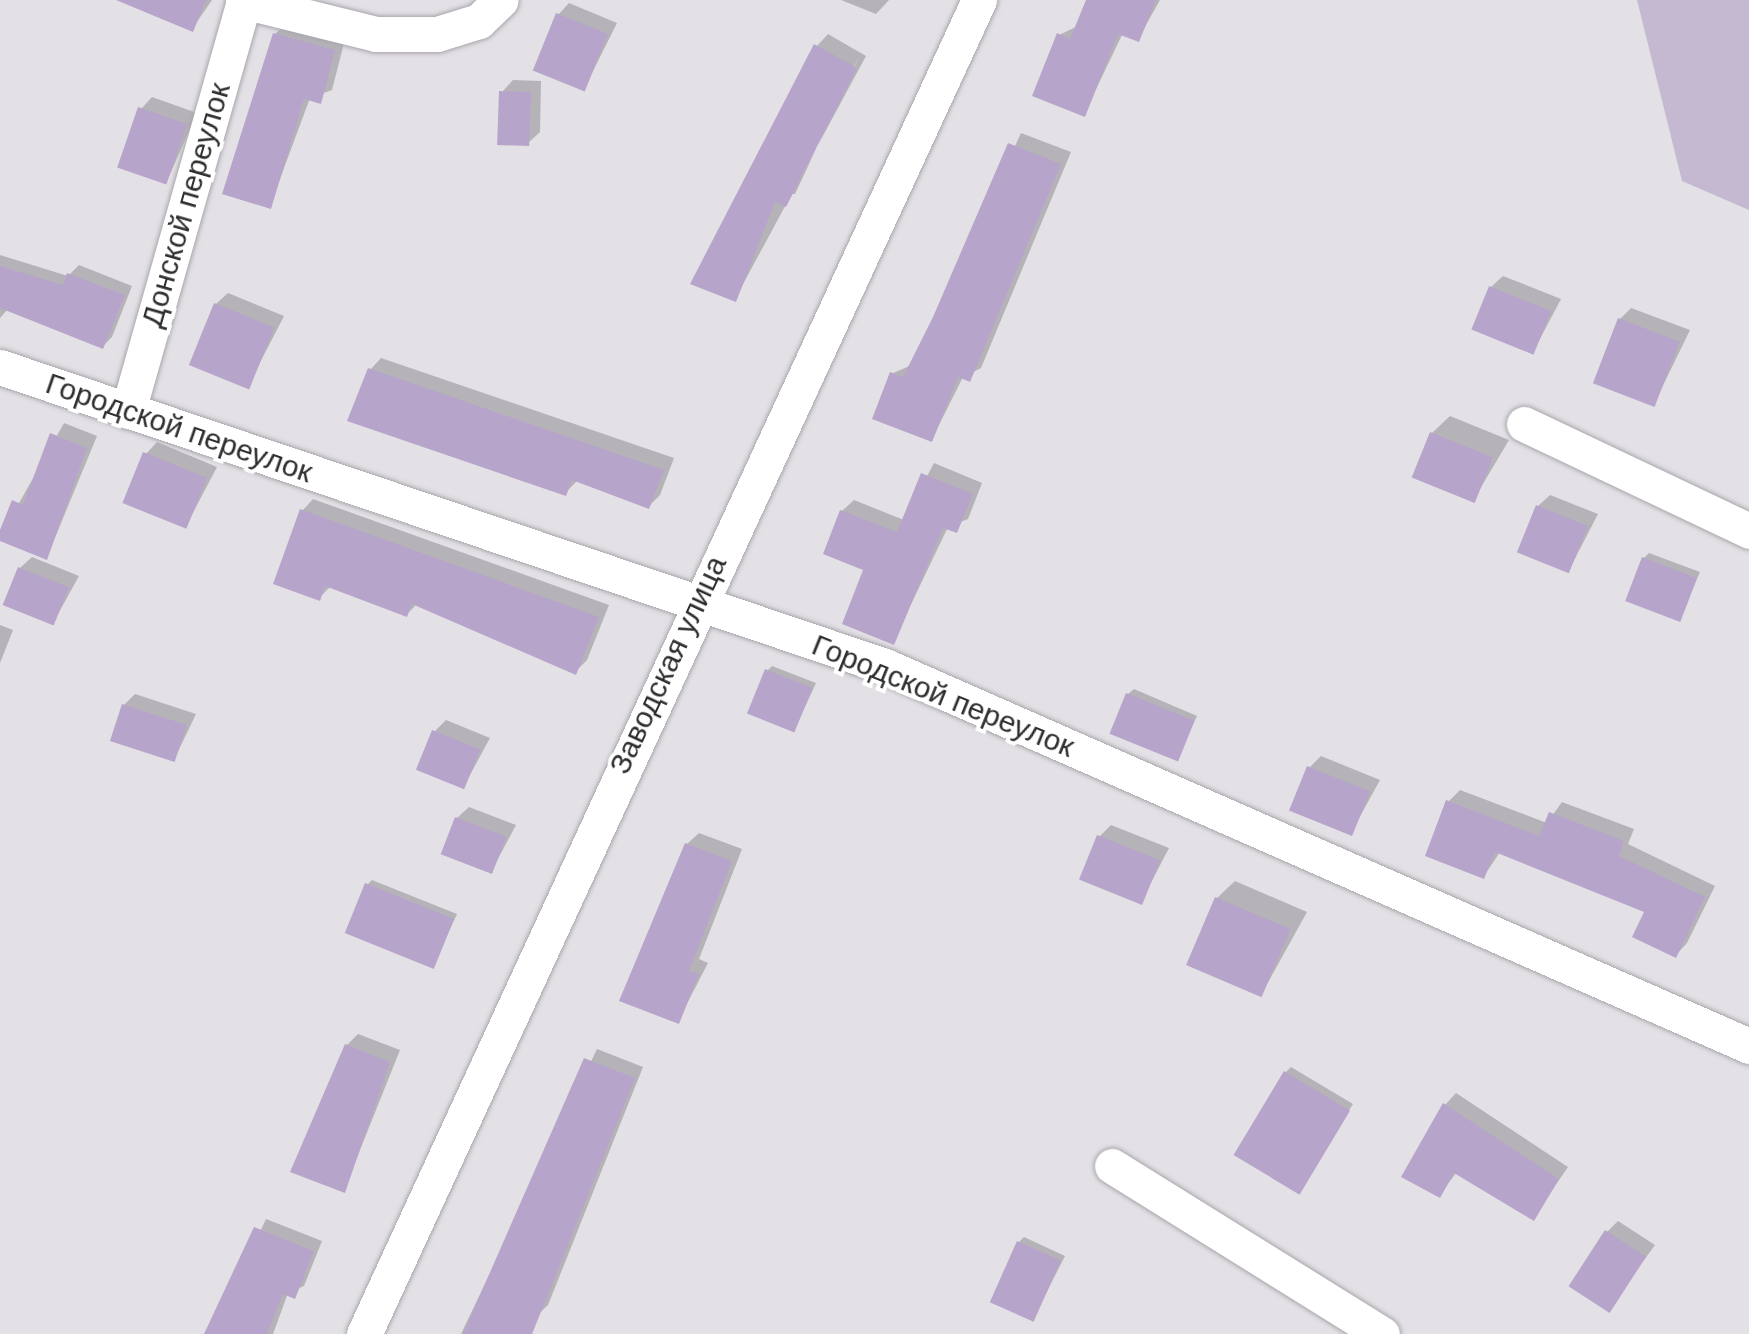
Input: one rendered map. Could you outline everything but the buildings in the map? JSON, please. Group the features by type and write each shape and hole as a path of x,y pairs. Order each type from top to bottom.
{"street":[{"path":"244,0 376,34 437,34 479,22 501,0"},
{"name":"Донской переулок","path":"128,411 244,0"},
{"name":"Заводская улица","path":"364,1334 696,603 979,0"},
{"name":"Городской переулок","path":"0,366 885,666 1749,1046"},
{"path":"1524,424 1749,531"},
{"path":"1112,1166 1382,1334"}],"shaded area":[{"path":"1637,0 1749,0 1749,210 1682,181"}]}
